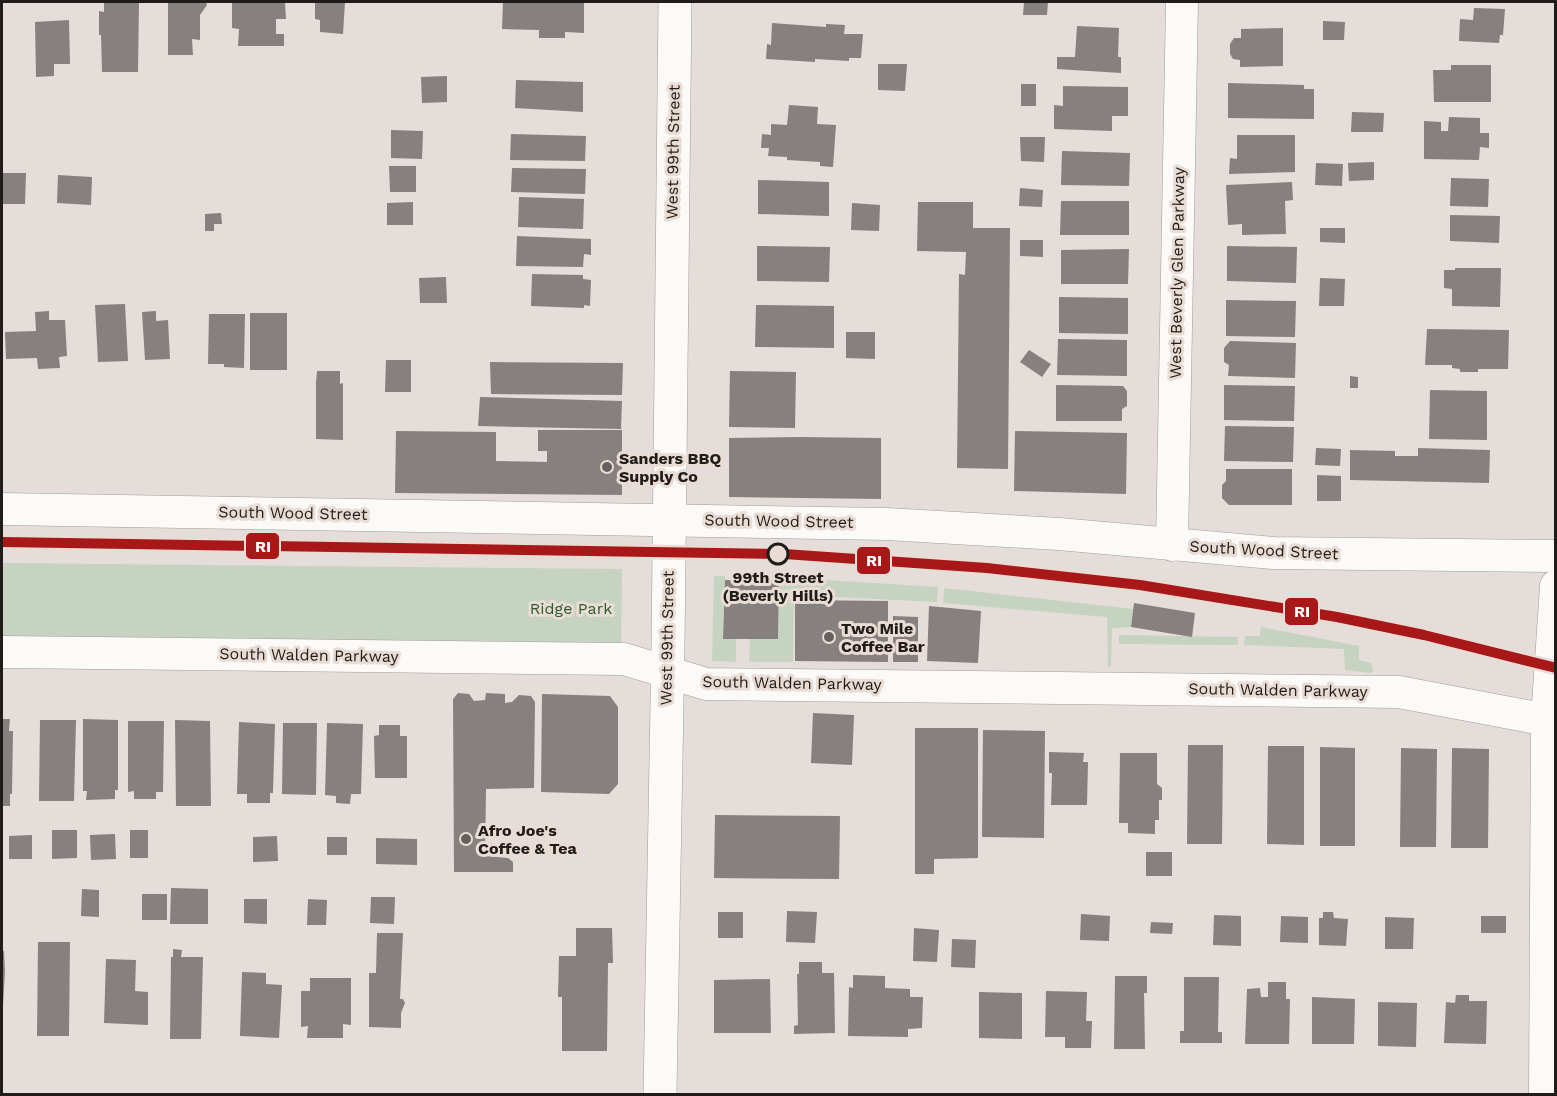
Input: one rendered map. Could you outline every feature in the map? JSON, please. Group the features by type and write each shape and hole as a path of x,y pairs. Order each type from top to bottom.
{"street":[{"name":"West 99th Street","path":"660,1095 675,2"},
{"name":"West Beverly Glen Parkway","path":"1172,545 1182,2"},
{"name":"South Wood Street","path":"2,509 888,524 1059,534 1273,553 1556,556"},
{"path":"1545,1095 1547,720 1556,586"},
{"name":"South Walden Parkway","path":"2,652 624,659 706,684 1400,692 1547,720"}],"green space":[{"name":"Ridge Park","path":"2,563 622,569 621,649 2,637"},
{"path":"714,576 725,576 723,638 736,639 736,662 712,661"},
{"path":"779,577 938,587 937,602 794,595 793,662 749,662 750,639 778,639"},
{"path":"944,588 1133,609 1131,627 1112,628 1111,666 1108,666 1107,617 943,603"},
{"path":"1261,627 1359,646 1359,660 1371,663 1373,671 1371,673 1345,670 1344,649 1244,645 1245,636 1260,636"},
{"path":"1119,635 1238,637 1238,645 1119,644"}],"building":[{"path":"104,2 139,2 138,72 102,72 99,11 104,12"},
{"path":"168,2 206,2 207,5 200,15 200,40 192,39 193,55 168,55"},
{"path":"232,2 285,2 286,19 276,19 276,34 284,34 284,46 238,46 239,29 232,28"},
{"path":"315,2 345,2 343,34 320,32 320,20 315,19"},
{"path":"503,2 584,3 584,33 565,32 565,38 539,38 539,30 502,29"},
{"path":"1024,2 1048,2 1047,15 1023,15"},
{"path":"1474,8 1505,9 1503,35 1500,35 1499,43 1459,41 1460,19 1473,20"},
{"path":"69,20 70,64 54,64 54,76 36,77 35,22"},
{"path":"1323,21 1345,22 1344,40 1323,40"},
{"path":"772,23 826,27 826,24 845,25 844,34 863,34 861,58 849,58 849,61 815,59 815,62 766,59 767,44 771,45"},
{"path":"1077,26 1119,28 1118,57 1121,57 1121,73 1057,69 1057,57 1075,57"},
{"path":"1283,28 1283,66 1240,67 1240,60 1233,59 1230,54 1230,44 1234,38 1241,38 1241,29"},
{"path":"878,64 907,64 905,91 878,90"},
{"path":"1451,65 1491,65 1491,102 1434,102 1433,70 1451,70"},
{"path":"447,76 447,102 422,103 421,77"},
{"path":"516,80 583,82 583,112 515,108"},
{"path":"1228,83 1304,85 1304,89 1314,89 1314,119 1228,118"},
{"path":"1021,84 1036,84 1036,106 1021,106"},
{"path":"1063,86 1128,87 1128,116 1112,116 1112,131 1054,129 1054,105 1063,106"},
{"path":"789,105 818,107 817,124 836,125 833,167 820,166 820,162 768,156 769,148 761,148 762,134 771,135 771,124 787,125"},
{"path":"1352,112 1384,113 1383,132 1351,132"},
{"path":"1449,117 1480,118 1480,133 1489,133 1489,148 1480,147 1479,160 1424,159 1424,121 1441,122 1441,131 1448,131"},
{"path":"391,130 423,131 422,159 391,158"},
{"path":"511,134 586,136 585,161 510,160"},
{"path":"1237,135 1295,135 1295,172 1229,174 1230,158 1237,159"},
{"path":"1020,137 1045,137 1044,162 1021,161"},
{"path":"1062,151 1130,153 1129,186 1061,185"},
{"path":"1374,162 1374,180 1349,181 1348,163"},
{"path":"1316,163 1343,164 1342,186 1315,185"},
{"path":"389,166 416,166 416,192 390,192"},
{"path":"512,168 586,169 585,194 511,192"},
{"path":"2,173 26,173 25,204 2,204"},
{"path":"58,175 92,177 91,205 57,203"},
{"path":"1451,178 1489,179 1488,207 1450,206"},
{"path":"758,180 829,182 829,216 758,214"},
{"path":"1292,182 1293,200 1285,201 1286,234 1242,235 1242,224 1228,225 1226,185"},
{"path":"1020,188 1043,190 1042,207 1019,206"},
{"path":"519,197 584,199 583,229 518,227"},
{"path":"1061,201 1129,201 1129,235 1060,235"},
{"path":"413,202 413,225 387,225 387,203"},
{"path":"918,202 973,202 973,228 1010,228 1008,469 957,468 959,274 965,275 966,252 917,251"},
{"path":"852,203 880,205 879,231 851,230"},
{"path":"221,213 222,224 214,224 214,231 205,231 205,214"},
{"path":"1450,215 1500,216 1499,243 1450,241"},
{"path":"1320,228 1345,228 1345,243 1320,242"},
{"path":"517,236 591,239 591,255 584,254 583,267 516,266"},
{"path":"1020,240 1043,240 1043,257 1020,256"},
{"path":"757,246 830,247 829,282 757,281"},
{"path":"1227,246 1297,247 1296,283 1227,281"},
{"path":"1129,249 1128,284 1061,284 1061,250"},
{"path":"1455,268 1501,268 1500,307 1452,306 1452,289 1444,288 1444,270 1455,270"},
{"path":"532,274 583,275 583,279 591,280 590,306 584,305 584,308 531,306"},
{"path":"446,277 447,303 420,303 419,278"},
{"path":"1320,278 1345,279 1344,306 1319,306"},
{"path":"1059,297 1128,298 1128,334 1059,333"},
{"path":"1226,300 1296,301 1295,337 1226,336"},
{"path":"125,304 128,361 98,362 95,305"},
{"path":"756,305 834,306 834,348 755,347"},
{"path":"49,311 49,320 65,320 67,356 59,357 60,368 38,369 37,358 6,359 5,332 36,331 35,312"},
{"path":"156,311 156,321 168,320 170,359 145,360 142,312"},
{"path":"250,313 287,313 287,370 250,370"},
{"path":"209,314 245,314 244,368 208,364"},
{"path":"1427,329 1509,330 1508,369 1478,369 1478,372 1460,372 1460,369 1452,368 1452,365 1425,365"},
{"path":"846,332 875,332 875,359 846,358"},
{"path":"1058,339 1127,340 1127,376 1057,375"},
{"path":"1230,341 1296,343 1295,378 1228,376 1229,365 1224,362 1224,348"},
{"path":"1029,350 1051,364 1042,377 1020,362"},
{"path":"386,360 411,360 411,392 385,392"},
{"path":"490,362 623,363 622,395 491,394"},
{"path":"317,371 340,371 340,384 343,383 343,440 316,439"},
{"path":"730,371 796,372 795,428 729,427"},
{"path":"1350,376 1358,377 1358,388 1350,388"},
{"path":"1056,385 1123,386 1127,391 1127,406 1122,409 1122,421 1056,421"},
{"path":"1224,385 1295,386 1294,421 1224,420"},
{"path":"1430,390 1487,391 1487,440 1429,439"},
{"path":"480,397 622,401 621,429 478,426"},
{"path":"1225,426 1294,427 1293,462 1224,461"},
{"path":"538,430 622,430 622,495 395,493 396,431 496,432 496,461 547,462 547,451 538,451"},
{"path":"1015,431 1127,433 1126,494 1014,491"},
{"path":"729,438 881,438 881,499 729,497"},
{"path":"1316,448 1341,449 1340,466 1315,465"},
{"path":"1418,448 1490,450 1489,483 1350,480 1350,450 1395,451 1395,456 1418,456"},
{"path":"1226,469 1292,469 1292,505 1229,505 1222,498"},
{"path":"1317,475 1341,476 1341,501 1317,501"},
{"path":"725,580 779,580 778,639 723,639"},
{"path":"795,600 888,601 888,662 795,661"},
{"path":"1134,603 1195,613 1192,637 1131,627"},
{"path":"929,606 981,611 978,663 927,661"},
{"path":"893,616 918,617 918,662 893,662"},
{"path":"458,693 469,694 474,701 485,700 486,693 505,694 505,703 512,702 519,695 531,696 535,702 534,788 486,789 485,856 508,858 513,862 513,872 454,872 453,699"},
{"path":"542,694 610,696 618,707 618,784 609,794 541,792"},
{"path":"813,713 854,715 852,765 811,763"},
{"path":"2,719 10,719 9,731 13,731 10,806 2,806"},
{"path":"83,719 118,720 118,790 115,790 115,799 86,800 87,791 83,791"},
{"path":"40,720 76,720 74,801 39,801"},
{"path":"175,720 210,721 211,806 176,806"},
{"path":"128,721 164,721 163,792 156,792 156,799 134,799 134,791 128,792"},
{"path":"239,722 275,724 273,793 270,793 270,803 247,803 247,794 237,794"},
{"path":"283,723 317,723 316,795 282,794"},
{"path":"327,723 363,724 361,794 351,794 350,804 336,803 336,796 325,795"},
{"path":"379,725 400,725 400,736 407,736 407,778 375,778 374,736 379,735"},
{"path":"915,728 978,728 978,858 934,859 934,874 915,874"},
{"path":"983,730 1045,731 1044,838 982,837"},
{"path":"1188,745 1223,745 1222,844 1187,844"},
{"path":"1268,746 1304,746 1304,845 1267,844"},
{"path":"1320,747 1355,748 1355,846 1320,846"},
{"path":"1401,748 1437,749 1436,847 1400,847"},
{"path":"1452,748 1489,749 1488,848 1451,848"},
{"path":"1049,752 1084,753 1083,762 1088,762 1087,805 1051,805 1052,773 1049,773"},
{"path":"1120,753 1157,753 1157,784 1162,788 1162,800 1159,800 1159,820 1155,820 1155,834 1128,833 1128,823 1119,823"},
{"path":"715,815 840,816 839,879 714,878"},
{"path":"52,830 77,830 77,858 52,859"},
{"path":"130,830 148,830 148,858 130,858"},
{"path":"115,834 116,859 91,860 90,835"},
{"path":"32,835 32,859 9,859 9,836"},
{"path":"277,836 278,861 253,862 253,837"},
{"path":"327,837 347,837 347,855 327,855"},
{"path":"376,838 417,839 417,865 376,864"},
{"path":"1146,852 1172,852 1172,876 1146,876"},
{"path":"171,888 208,889 208,924 170,924"},
{"path":"82,889 99,890 99,917 81,916"},
{"path":"142,894 167,894 167,920 142,920"},
{"path":"371,897 395,897 394,924 370,923"},
{"path":"244,899 267,899 267,924 244,923"},
{"path":"308,899 327,900 326,925 307,925"},
{"path":"787,911 817,912 815,943 786,942"},
{"path":"718,912 743,912 743,938 718,938"},
{"path":"1323,912 1333,912 1334,918 1348,919 1346,946 1319,945 1319,918 1323,918"},
{"path":"1081,914 1110,916 1109,941 1080,940"},
{"path":"1214,915 1241,916 1241,946 1213,945"},
{"path":"1281,916 1308,917 1308,943 1280,942"},
{"path":"1481,916 1506,916 1506,933 1481,933"},
{"path":"1385,917 1414,918 1413,949 1385,949"},
{"path":"1151,922 1173,923 1172,934 1150,933"},
{"path":"576,928 612,928 613,963 608,963 607,1051 562,1051 562,997 558,997 559,956 576,956"},
{"path":"914,928 939,930 937,962 913,961"},
{"path":"377,933 403,933 400,999 403,999 405,1003 401,1013 401,1028 369,1027 369,973 376,973"},
{"path":"952,939 976,940 975,968 951,967"},
{"path":"38,942 70,942 69,1036 37,1036"},
{"path":"173,949 182,950 181,957 203,957 201,1039 170,1039"},
{"path":"2,951 4,951 5,971 3,1007 2,1007"},
{"path":"106,959 136,960 135,991 148,992 148,1025 104,1023"},
{"path":"799,962 822,962 822,973 834,973 835,1033 794,1034 794,1026 798,1025 797,974 799,974"},
{"path":"242,972 266,973 266,984 282,985 279,1038 240,1036"},
{"path":"853,975 885,976 885,988 910,989 910,997 923,997 922,1028 908,1029 908,1037 848,1036 849,987 853,988"},
{"path":"1115,976 1147,976 1147,993 1144,993 1145,1049 1114,1049"},
{"path":"1184,977 1219,977 1218,1032 1222,1032 1222,1043 1180,1043 1180,1031 1184,1031"},
{"path":"310,978 351,978 351,1025 343,1024 343,1038 307,1038 308,1026 301,1027 301,991 310,991"},
{"path":"770,979 771,1033 714,1033 714,980"},
{"path":"1268,982 1286,982 1286,999 1290,999 1289,1044 1245,1044 1247,989 1260,988 1261,997 1268,997"},
{"path":"1046,991 1087,992 1086,1021 1092,1021 1091,1048 1065,1048 1065,1037 1045,1037"},
{"path":"979,992 1022,993 1022,1039 979,1038"},
{"path":"1456,995 1469,995 1469,1001 1487,1001 1486,1044 1444,1043 1446,1002 1455,1003"},
{"path":"1312,997 1355,999 1354,1044 1312,1044"},
{"path":"1378,1002 1417,1003 1416,1047 1378,1046"}],"transit line":[{"name":"RI","path":"2,542 784,554 987,568 1140,585 1337,617 1424,635 1556,668"}],"place":[{"name":"Sanders BBQ Supply Co","path":"607,467"},
{"name":"99th Street (Beverly Hills)","path":"778,554"},
{"name":"Two Mile Coffee Bar","path":"829,637"},
{"name":"Afro Joe's Coffee & Tea","path":"466,839"}]}
